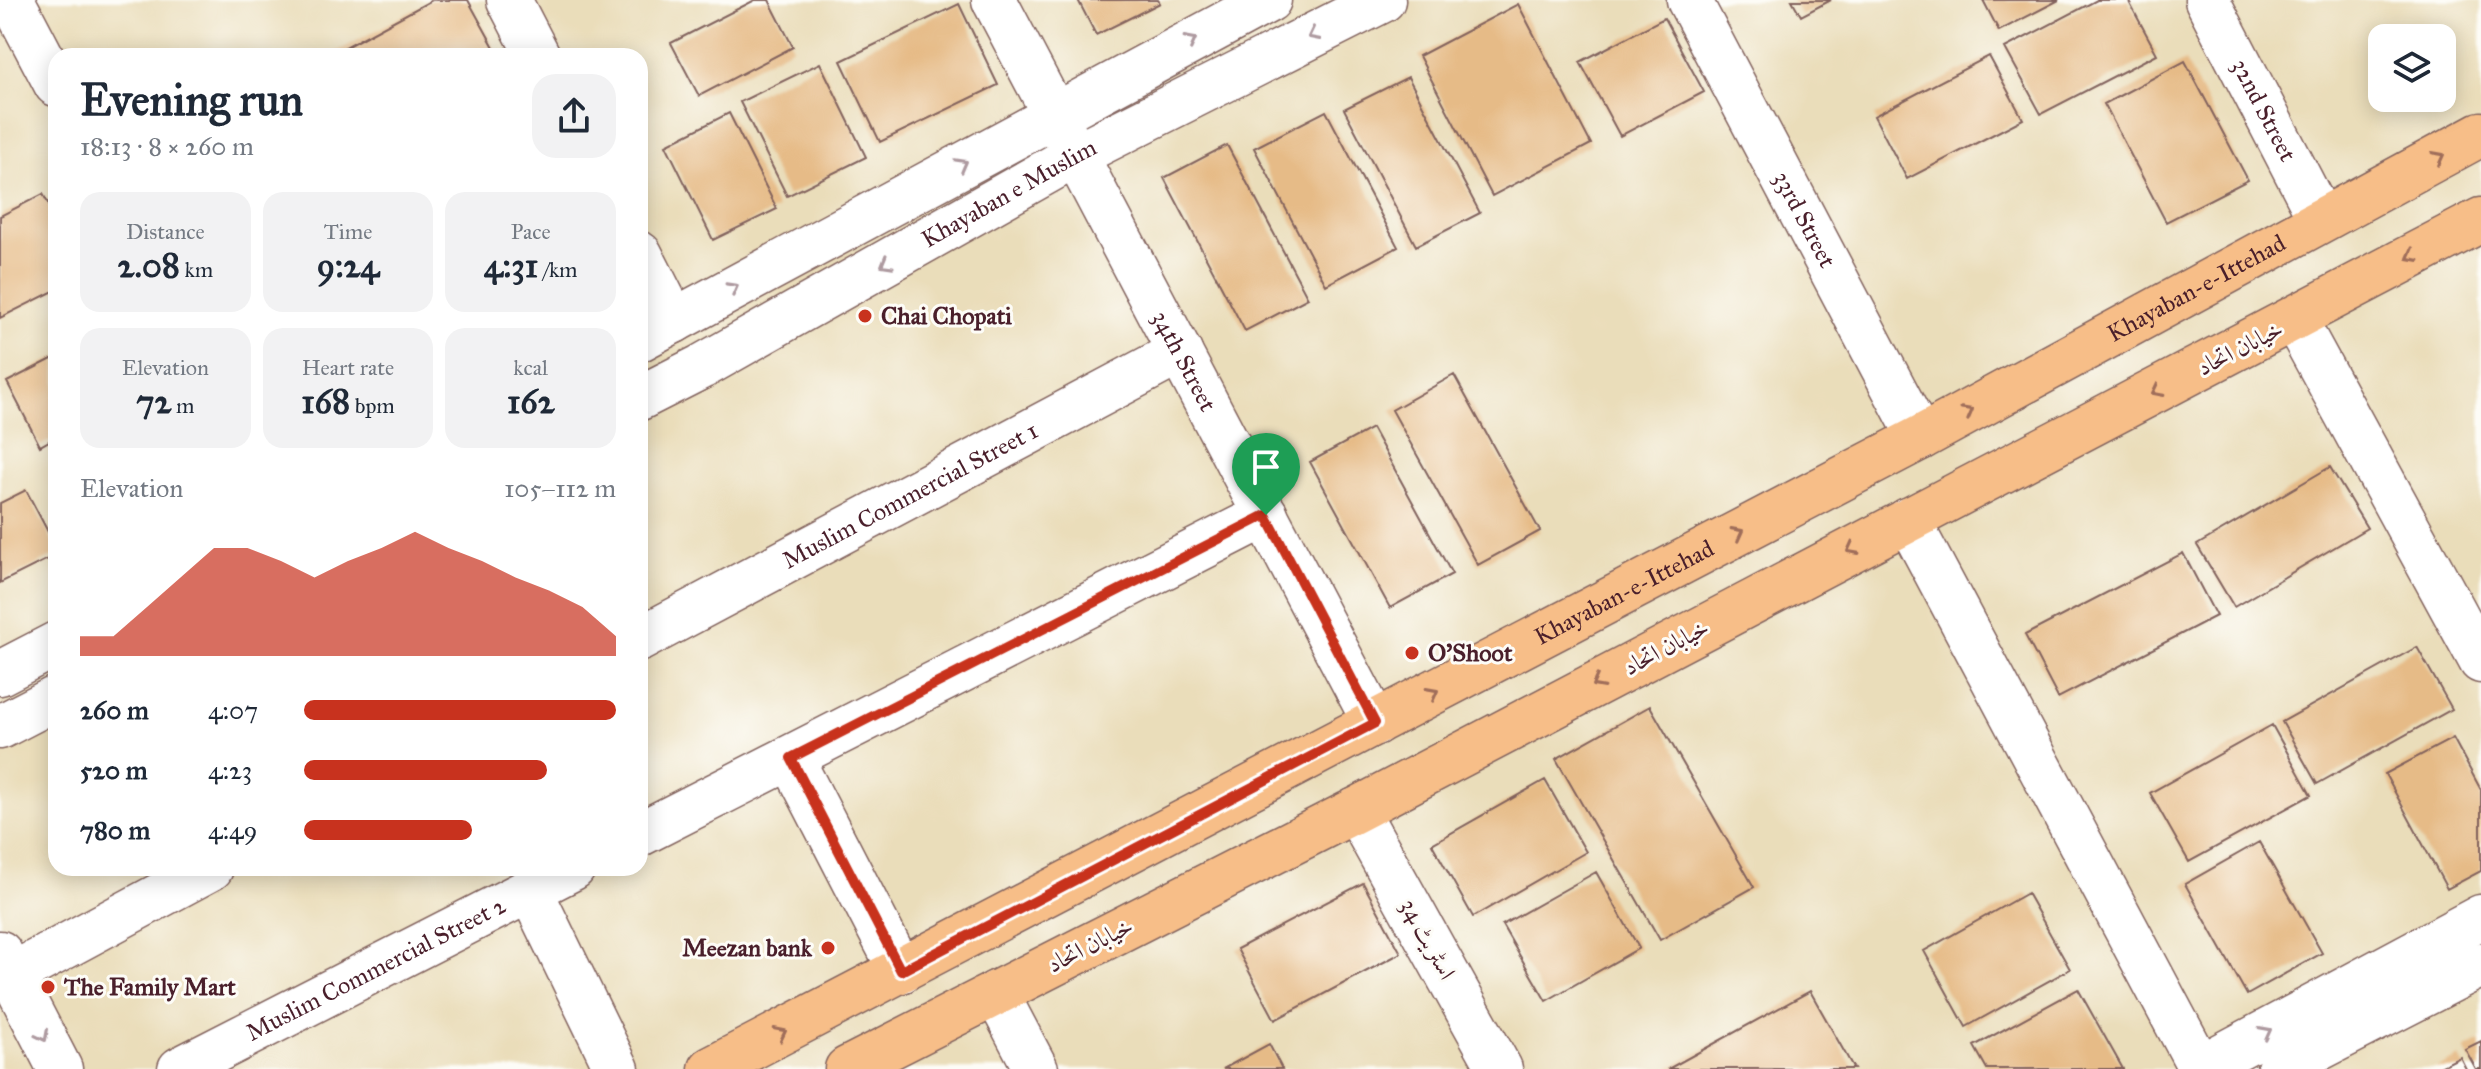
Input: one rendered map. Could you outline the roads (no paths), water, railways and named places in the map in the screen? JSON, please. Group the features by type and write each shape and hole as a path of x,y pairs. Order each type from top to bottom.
{"main road":[{"name":"Khayaban-e-Ittehad","path":"711,1069 1920,438 2481,134"},
{"name":"خیابان اتحاد","path":"847,1069 1356,810 2481,220"}],"street":[{"path":"12,0 48,69"},
{"path":"509,0 534,48"},
{"name":"34th Street","path":"994,0 1375,723"},
{"name":"Khayaban e Muslim","path":"657,330 1269,0"},
{"name":"33rd Street","path":"1689,0 1920,438"},
{"name":"32nd Street","path":"2207,0 2321,220"},
{"name":"Khayaban e Muslim","path":"648,394 1076,155 1374,2"},
{"path":"648,290 657,330"},
{"path":"2295,320 2481,661"},
{"name":"Muslim Commercial Street 1","path":"648,635 1180,352"},
{"path":"648,830 1266,515"},
{"path":"1908,520 2199,1068 2374,998 2481,965"},
{"path":"0,673 48,648"},
{"path":"0,727 48,702"},
{"path":"791,758 901,971"},
{"name":"اسٹریٹ 34","path":"1356,810 1500,1069"},
{"path":"60,1069 6,964 194,876"},
{"name":"Muslim Commercial Street 2","path":"180,1069 557,876"},
{"path":"530,890 617,1069"},
{"path":"2279,1069 2481,917"},
{"path":"996,993 1036,1069"}],"place":[{"name":"Chai Chopati","path":"865,316"},
{"name":"O'Shoot","path":"1412,653"},
{"name":"Meezan bank","path":"828,948"},
{"name":"The Family Mart","path":"48,987"}]}
